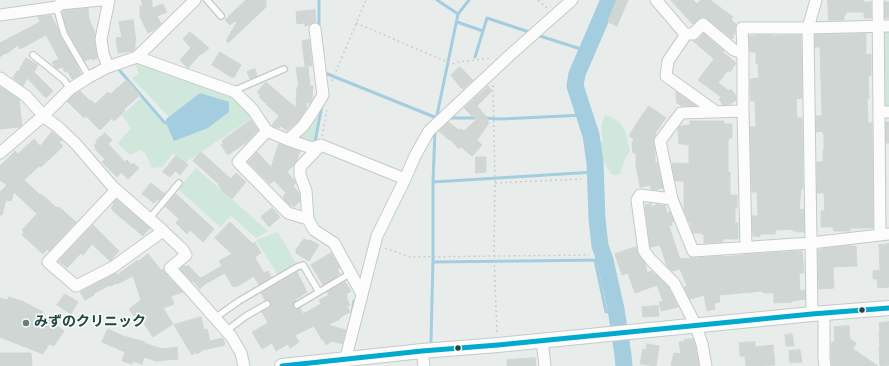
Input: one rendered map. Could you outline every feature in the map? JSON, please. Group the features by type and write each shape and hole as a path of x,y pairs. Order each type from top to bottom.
{"street":[{"path":"0,15 101,0"},
{"path":"108,67 103,53 101,39 109,0"},
{"path":"0,153 43,116 70,89 108,67 137,57 195,0"},
{"path":"345,362 377,236 406,179 418,150 429,131 509,56 572,0"},
{"path":"656,0 686,34 693,34 703,24 734,50 743,54"},
{"path":"816,0 808,28 811,243 825,366"},
{"path":"742,111 681,113 660,141 672,199 693,251 811,243 884,235 884,26 878,0"},
{"path":"746,247 742,111 742,28 884,26"},
{"path":"288,140 303,126 327,95 315,29"},
{"path":"686,34 668,61 666,76 715,111"},
{"path":"137,57 235,92 253,110 267,131 312,148 320,145 406,179"},
{"path":"0,78 26,96 43,116 58,127 76,144 116,190 183,250 186,255 170,268 231,336 241,354 244,366"},
{"path":"267,131 238,162 288,213 308,219"},
{"path":"320,145 300,167 300,175 306,191 308,219 314,230 334,244 362,294"},
{"path":"116,190 48,262 76,286 113,267 163,231"},
{"path":"672,199 640,195 637,200 644,251 674,283 696,326 702,344 706,366"},
{"path":"282,366 345,362 422,351 696,326 818,313 889,308"},
{"path":"542,340 545,366"},
{"path":"422,351 424,366"}],"lane":[{"path":"207,0 222,16"},
{"path":"60,6 64,34 89,77"},
{"path":"34,55 64,80 70,89"},
{"path":"232,92 284,69"},
{"path":"149,219 179,183"},
{"path":"215,318 239,301 296,267 303,266 319,292"},
{"path":"297,305 350,273"},
{"path":"226,331 246,316 267,304"}],"path":[{"path":"320,145 327,95 366,0"},
{"path":"356,23 452,64 509,56"},
{"path":"492,72 495,183 494,256 498,345"},
{"path":"495,183 581,179"},
{"path":"375,244 410,257 589,255"}],"green space":[{"path":"886,29 889,29 889,109 884,107 883,34"},
{"path":"135,62 234,96 253,117 185,163 173,153 162,167 152,168 145,153 140,150 130,155 118,143 131,128 122,115 141,98 163,123 166,123 174,140 200,93 169,117 132,78 139,74"},
{"path":"324,98 316,143 294,138"},
{"path":"605,115 621,124 626,133 630,151 625,159 620,174 613,175 607,168 598,144 603,140 601,127"},
{"path":"196,168 268,231 256,238 231,216 220,227 178,189"},
{"path":"278,232 297,265 279,277 256,240"}],"water":[{"path":"200,93 229,102 229,112 208,128 174,141 166,123 166,119"}],"building":[{"path":"142,0 152,0 152,8 163,4 167,12 157,16 161,24 148,33 140,17 140,6 142,6"},
{"path":"246,0 266,0 266,7 228,43 226,41 237,22 235,21 230,25 225,20"},
{"path":"617,0 628,0 617,26 608,22"},
{"path":"671,0 693,0 697,4 701,0 710,0 733,17 731,20 736,24 735,33 732,37 734,37 732,39 705,17 701,17 693,24"},
{"path":"828,0 863,0 863,2 871,2 871,18 864,18 864,12 846,12 846,15 844,15 844,20 829,20"},
{"path":"885,2 889,2 889,18 885,18"},
{"path":"88,8 89,19 95,33 94,40 97,58 84,61 68,32 63,11"},
{"path":"315,10 316,22 305,26 304,23 297,24 296,12"},
{"path":"51,15 60,36 81,74 72,79 67,70 65,72 62,67 57,69 52,62 59,59 46,35 20,49 18,45 0,57 0,43 40,22 38,17"},
{"path":"133,20 136,42 135,49 133,51 118,53 116,38 122,37 119,22"},
{"path":"190,32 209,48 201,55 200,54 188,68 180,60 191,48 183,39"},
{"path":"703,33 736,63 730,72 728,70 718,83 729,91 731,89 736,96 736,100 730,104 723,105 719,99 721,97 698,80 714,59 693,41 698,39"},
{"path":"866,34 866,55 871,54 871,76 868,76 869,99 867,99 868,123 872,123 873,228 850,228 850,231 834,231 833,227 821,227 821,211 825,211 824,193 817,193 817,162 823,162 824,134 823,131 816,132 816,116 822,116 820,47 815,47 815,35"},
{"path":"801,35 802,98 796,99 797,118 802,118 803,188 801,189 799,210 804,209 804,232 793,231 793,229 775,230 775,234 760,234 760,237 753,236 752,216 758,216 757,192 752,192 750,127 756,127 755,101 751,101 750,82 751,79 759,78 758,63 756,64 756,52 750,52 749,36"},
{"path":"309,40 312,66 305,66 302,41"},
{"path":"220,52 241,65 234,77 231,77 212,65"},
{"path":"26,58 38,65 34,72 53,91 47,97 45,97 27,78 23,86 13,78"},
{"path":"308,67 310,86 313,86 312,100 310,103 307,102 306,109 298,121 287,131 281,126 279,128 273,126 272,125 279,116 259,97 261,96 257,92 266,82 296,108 297,87 299,87 296,68"},
{"path":"460,67 473,80 463,89 451,75"},
{"path":"255,69 257,76 250,79 247,72"},
{"path":"127,80 140,95 123,110 125,111 114,121 112,118 100,130 86,116 84,118 67,101 74,94 80,91 95,104 108,92 110,94"},
{"path":"488,86 492,91 477,106 489,120 487,121 489,123 477,140 482,145 472,156 461,147 459,149 450,139 449,140 439,131 448,122 459,130 461,129 464,131 476,120 464,108"},
{"path":"0,87 19,99 22,125 20,127 0,129"},
{"path":"676,92 695,106 682,106 677,103"},
{"path":"649,106 666,118 655,133 656,134 653,140 655,163 657,162 663,188 654,190 651,189 650,185 640,187 636,165 636,153 633,153 632,143 634,139 629,136"},
{"path":"251,120 258,130 248,141 228,155 221,145 223,143 222,141"},
{"path":"690,121 724,121 724,124 732,124 732,138 729,138 728,140 728,172 730,172 730,195 737,195 735,223 738,223 738,239 723,239 723,242 704,243 704,234 693,233 691,222 689,222 684,210 684,181 675,181 672,163 689,164 689,145 679,144 678,129 680,126 690,125"},
{"path":"886,122 889,122 889,143 886,143"},
{"path":"52,132 62,140 59,142 63,146 41,167 38,167 24,180 40,195 41,194 57,208 59,207 76,222 49,251 47,249 43,254 22,235 24,232 22,230 37,214 14,192 11,201 6,200 2,215 0,215 0,192 7,185 0,180 0,166 15,151 18,154 34,139 40,146"},
{"path":"105,133 112,140 108,144 125,162 127,160 131,165 133,163 139,168 128,179 121,172 117,177 102,162 105,159 95,149 96,148 94,146 97,142 96,141"},
{"path":"279,144 300,151 297,160 287,172 296,183 293,186 299,193 300,201 294,207 283,198 285,197 283,196 286,193 274,180 270,184 248,162 257,152 271,167"},
{"path":"201,152 231,179 236,173 246,182 232,199 221,190 222,189 218,185 219,184 193,161"},
{"path":"176,156 188,165 180,175 175,171 170,177 163,172"},
{"path":"476,157 486,157 486,172 476,173"},
{"path":"151,183 165,194 154,203 142,194"},
{"path":"176,194 214,229 203,242 190,230 187,234 176,223 179,219 165,206"},
{"path":"117,200 150,228 143,236 113,211 111,208 114,204 113,203"},
{"path":"651,204 651,207 659,204 661,206 665,205 667,213 670,212 674,222 671,222 672,225 669,226 680,259 802,251 804,273 799,273 800,291 805,290 805,299 792,302 774,303 774,293 763,293 763,291 719,295 720,302 714,303 715,309 707,311 704,295 690,299 684,287 687,286 680,269 672,271 667,266 660,245 650,247 645,205"},
{"path":"272,208 280,217 269,227 261,217"},
{"path":"230,222 253,244 255,242 261,253 255,257 264,273 268,271 271,277 259,285 254,276 236,287 233,287 225,273 205,284 200,289 194,282 199,277 201,278 222,266 219,261 232,254 215,238"},
{"path":"93,225 119,251 110,261 92,244 83,255 81,253 67,268 59,261"},
{"path":"304,239 310,240 319,245 309,261 296,253 296,250"},
{"path":"889,244 889,287 878,288 877,279 873,279 873,271 880,270 879,245"},
{"path":"851,245 851,247 856,246 857,266 833,267 834,288 819,289 818,250"},
{"path":"636,247 638,255 645,263 647,273 652,271 668,286 678,307 661,311 659,302 663,301 657,285 635,293 628,273 622,275 615,254"},
{"path":"331,253 340,268 337,269 340,274 323,285 311,265"},
{"path":"148,254 161,270 163,269 168,277 183,292 171,296 174,304 163,308 173,324 153,337 141,319 138,321 129,309 141,300 133,276 117,284 110,285 85,300 80,292 116,273 117,275"},
{"path":"184,265 186,267 188,265 199,277 192,282 180,269"},
{"path":"297,272 307,292 295,300 296,301 293,305 295,309 300,308 303,314 321,304 319,300 329,295 327,292 345,282 351,291 346,294 350,305 347,306 350,312 328,325 346,330 342,344 332,341 326,345 314,326 295,335 299,342 290,348 288,344 276,351 272,343 262,349 252,332 268,323 262,312 269,308 271,304 269,300 265,300 261,293"},
{"path":"65,294 78,302 71,314 57,305"},
{"name":"みずのクリニック","path":"9,297 24,302 43,312 42,314 64,331 54,346 49,344 43,354 0,337 0,298 7,300"},
{"path":"658,306 659,316 643,317 642,307"},
{"path":"201,317 204,330 207,329 210,341 223,338 225,345 203,350 197,354 196,352 192,355 174,325"},
{"path":"889,322 889,365 880,366 879,323"},
{"path":"849,326 850,339 856,343 853,349 878,366 832,366 831,348 832,342 835,342 834,327"},
{"path":"108,329 123,336 145,342 144,343 162,349 177,347 178,359 156,361 144,357 142,364 133,361 132,364 122,361 125,352 102,342"},
{"path":"792,334 794,346 786,346 785,335"},
{"path":"693,339 699,366 671,365 674,353 681,354 679,342"},
{"path":"755,342 755,347 773,345 775,365 746,366 745,356 740,356 739,343"},
{"path":"647,344 659,346 656,366 640,364 643,349 646,350"},
{"path":"800,350 802,362 790,363 789,351"},
{"path":"0,353 31,353 32,366 0,366"},
{"path":"535,358 536,366 507,366 507,360"}],"waterway":[{"path":"319,0 319,28"},
{"path":"437,0 458,14"},
{"path":"436,120 458,14 469,0"},
{"path":"609,0 577,74 575,86 591,135 595,163 597,219 600,246 605,260 616,309 624,366"},
{"path":"475,57 487,18 532,33"},
{"path":"457,22 483,31"},
{"path":"537,35 587,51"},
{"path":"120,71 166,123"},
{"path":"325,73 437,118"},
{"path":"315,142 322,105"},
{"path":"484,118 501,119 585,115"},
{"path":"448,118 477,118"},
{"path":"431,342 435,130"},
{"path":"433,182 595,172"},
{"path":"595,260 606,312 616,310"},
{"path":"433,262 605,260"},
{"path":"352,313 354,301"}],"transit line":[{"path":"282,366 422,351 889,308"}],"place":[{"name":"みずのクリニック","path":"26,323"}]}
